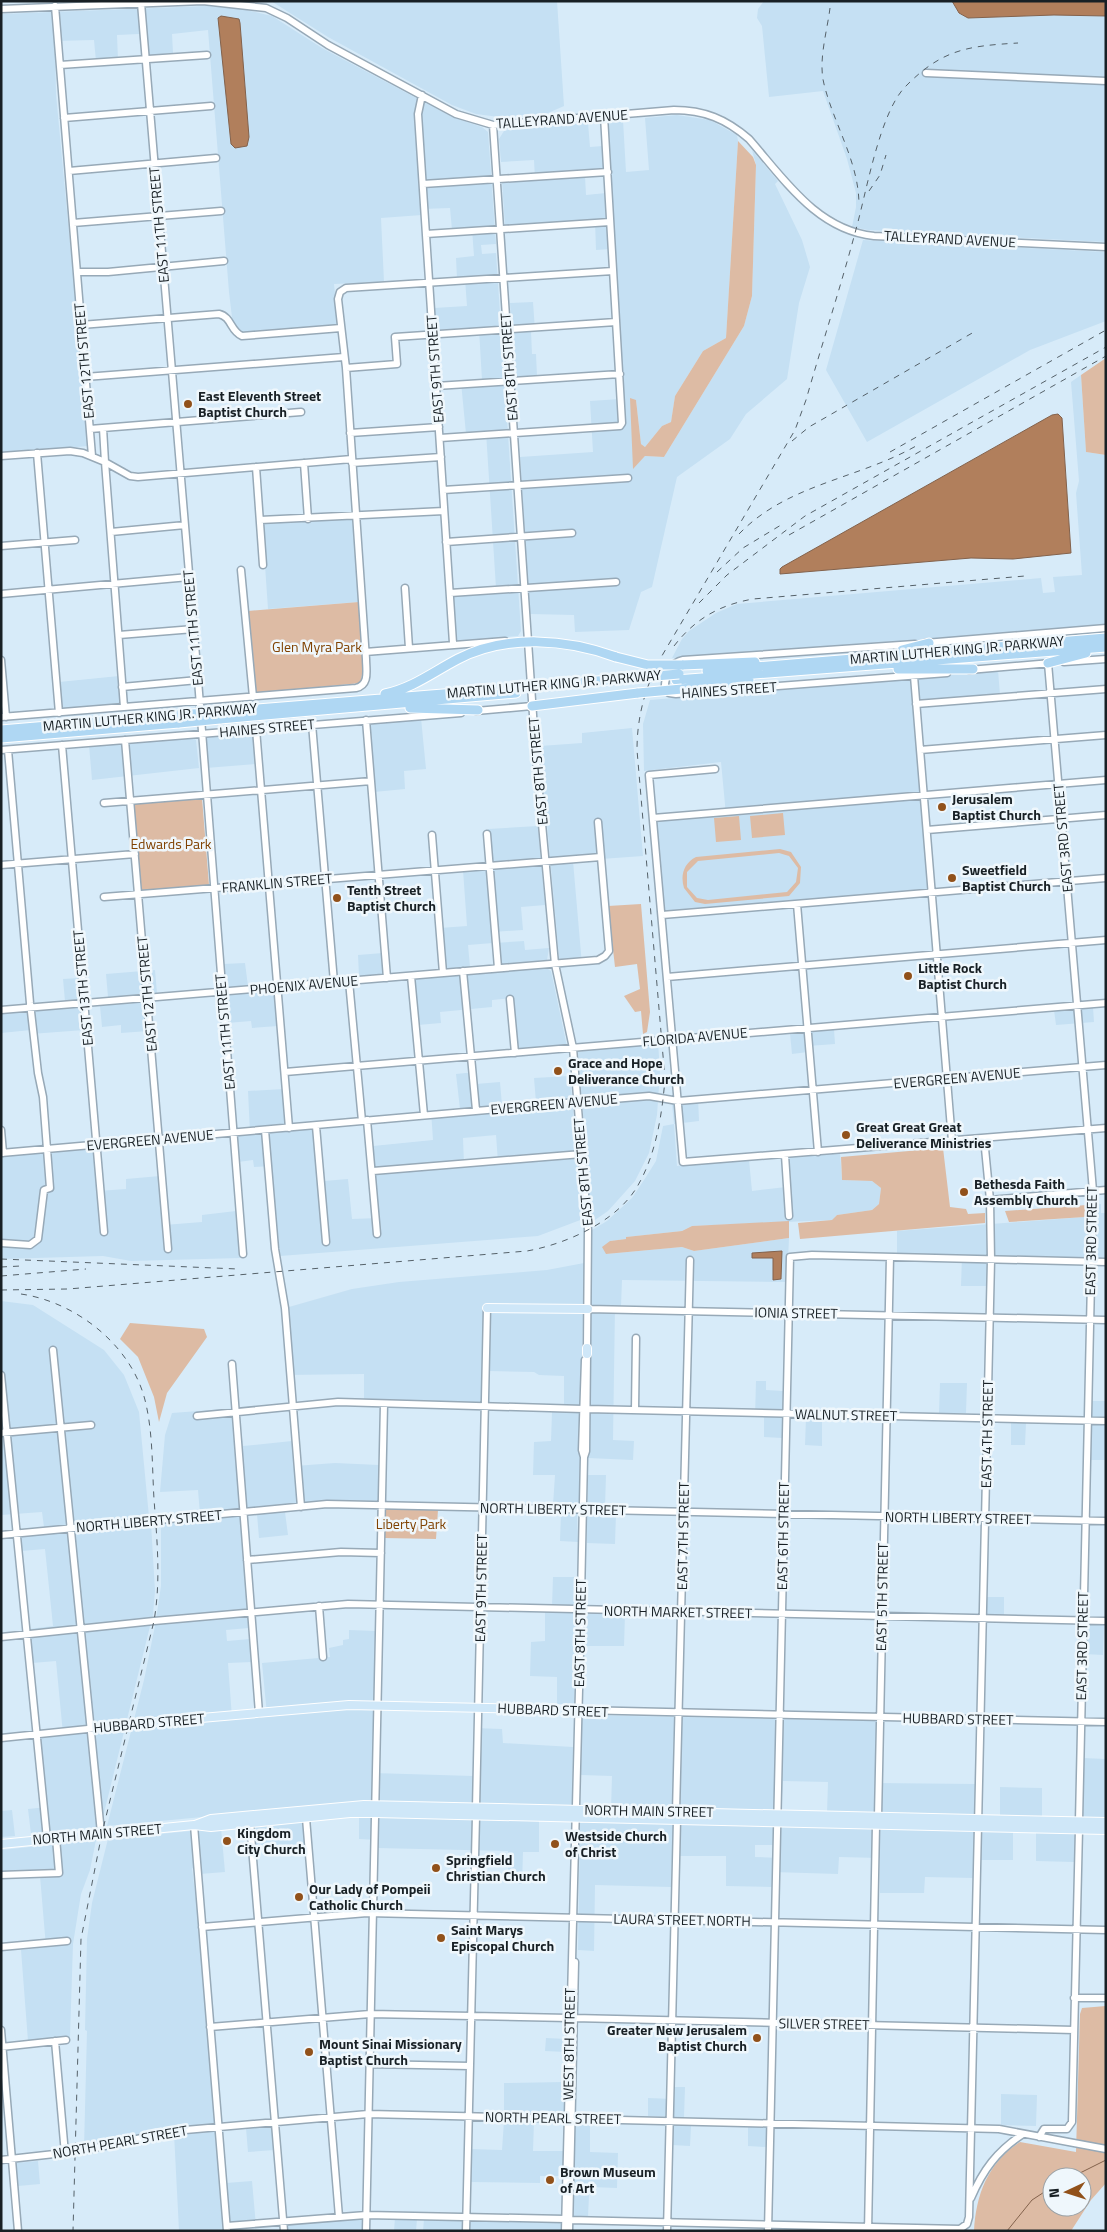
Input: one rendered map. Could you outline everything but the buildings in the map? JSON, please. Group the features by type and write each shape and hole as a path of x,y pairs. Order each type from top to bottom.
{"highway":[{"name":"MARTIN LUTHER KING JR. PARKWAY","path":"220,715 377,707 679,673 745,662 782,665 1106,638"},
{"path":"343,702 409,687 460,658 478,651 527,642 575,644 616,657 679,673"},
{"path":"861,658 929,642"},
{"path":"1048,663 1106,648"},
{"name":"MARTIN LUTHER KING JR. PARKWAY","path":"679,673 823,670 1106,648"},
{"path":"847,668 973,670"},
{"path":"532,706 823,670"},
{"name":"MARTIN LUTHER KING JR. PARKWAY","path":"1,738 343,702 516,691"},
{"path":"377,707 478,710"},
{"name":"MARTIN LUTHER KING JR. PARKWAY","path":"1,730 179,719"}],"main road":[{"name":"IONIA STREET","path":"487,1308 588,1309"},
{"name":"HUBBARD STREET","path":"155,1722 342,1705 579,1710"},
{"name":"NORTH MAIN STREET","path":"194,1825 211,1819 343,1806 375,1809 476,1812 877,1821 1079,1825 1106,1822"},
{"name":"NORTH MAIN STREET","path":"1,1844 194,1825 211,1827 375,1809"},
{"name":"NORTH MAIN STREET","path":"1079,1825 1106,1830"}],"street":[{"name":"TALLEYRAND AVENUE","path":"1,9 203,1 266,8 287,18 328,45 462,116 493,125 674,110 691,110 715,116 749,139 812,210 836,226 855,233 874,236 1106,247"},
{"name":"EAST 11TH STREET","path":"141,3 244,1254"},
{"name":"EAST 12TH STREET","path":"55,6 92,456"},
{"path":"60,65 207,55"},
{"path":"926,73 1106,81"},
{"name":"EAST 9TH STREET","path":"422,95 418,114 453,643"},
{"path":"64,118 212,106"},
{"path":"440,438 620,426 622,424 604,116"},
{"name":"EAST 8TH STREET","path":"493,125 532,706 555,964 573,1048 589,1239 587,1351 584,1367 586,1450 584,1457 576,1814"},
{"path":"69,171 216,158"},
{"path":"423,184 608,172"},
{"path":"73,223 221,210"},
{"path":"426,234 610,222"},
{"path":"77,272 93,273 224,261"},
{"path":"1,660 4,717 360,688 366,680 365,652 346,368 338,299 340,292 346,288 613,271"},
{"path":"81,325 219,314 227,318 233,331 242,336 341,328"},
{"path":"346,368 397,364 395,337 616,322"},
{"path":"86,377 344,357"},
{"path":"436,386 620,374"},
{"path":"90,429 301,412"},
{"path":"350,433 439,427"},
{"path":"103,428 124,708"},
{"path":"1,456 70,451 92,456 130,476 304,463 441,457"},
{"path":"37,453 59,713"},
{"path":"304,463 308,519"},
{"path":"256,467 263,565"},
{"path":"443,490 628,478"},
{"path":"260,520 444,511"},
{"path":"111,532 185,525"},
{"path":"446,542 572,533"},
{"path":"1,546 75,540"},
{"path":"241,570 253,697"},
{"path":"1,594 189,577"},
{"path":"450,593 616,582"},
{"path":"405,588 409,648"},
{"name":"HAINES STREET","path":"1106,628 683,660 673,665 664,686 669,693 676,694 1106,659"},
{"path":"119,635 194,629"},
{"path":"365,652 453,643 527,642"},
{"name":"EAST 3RD STREET","path":"1038,2137 1044,2129 1067,2129 1072,2123 1093,1191 1048,663"},
{"path":"914,676 952,1141"},
{"path":"122,687 198,680"},
{"path":"916,704 1106,689"},
{"name":"HAINES STREET","path":"5,750 532,706"},
{"path":"366,720 387,978"},
{"path":"312,724 334,982"},
{"path":"256,729 289,1128"},
{"path":"920,750 1106,735"},
{"name":"EAST 12TH STREET","path":"125,740 168,1249"},
{"name":"EAST 13TH STREET","path":"62,745 104,1232"},
{"path":"1,1243 30,1245 38,1239 44,1190 50,1188 31,1008 19,864 5,750"},
{"path":"715,768 649,775 683,1162 1106,1128"},
{"path":"654,818 1106,780"},
{"path":"104,803 371,781"},
{"path":"927,830 1106,815"},
{"path":"598,822 600,857"},
{"path":"487,834 498,968"},
{"path":"432,835 443,973"},
{"path":"1,866 135,854"},
{"name":"FRANKLIN STREET","path":"104,898 600,857"},
{"name":"PHOENIX AVENUE","path":"1,1010 598,960 605,956 608,951 600,857"},
{"path":"662,915 1106,878"},
{"path":"797,904 818,1152"},
{"path":"667,977 1106,940"},
{"path":"463,971 476,1110"},
{"path":"411,976 424,1115"},
{"path":"349,981 357,1066 373,1170 378,1234"},
{"path":"510,999 515,1052"},
{"name":"FLORIDA AVENUE","path":"285,1072 1106,1003"},
{"name":"EVERGREEN AVENUE","path":"2,1153 649,1096 678,1101 1106,1065"},
{"path":"316,1126 326,1242"},
{"path":"1,1130 2,1153"},
{"path":"265,1130 275,1250 285,1308 301,1507"},
{"name":"EAST 4TH STREET","path":"970,2201 991,1260 990,1200 984,1138"},
{"path":"373,1170 582,1154"},
{"path":"785,1155 790,1216"},
{"path":"990,1200 1106,1190"},
{"name":"EAST 6TH STREET","path":"768,2227 790,1257 812,1255 890,1257"},
{"path":"890,1257 1106,1262"},
{"name":"EAST 5TH STREET","path":"868,2229 890,1257"},
{"name":"EAST 7TH STREET","path":"667,2231 690,1260"},
{"name":"EAST 9TH STREET","path":"466,2231 487,1308"},
{"name":"IONIA STREET","path":"588,1309 1106,1320"},
{"path":"634,1410 636,1338"},
{"path":"53,1350 100,1833"},
{"path":"232,1364 259,1713"},
{"path":"1,1375 4,1433 17,1533 47,1839"},
{"name":"WALNUT STREET","path":"197,1416 338,1402 1106,1421"},
{"path":"366,2231 384,1404"},
{"path":"4,1433 91,1425"},
{"name":"NORTH LIBERTY STREET","path":"1,1535 327,1504 1106,1521"},
{"path":"247,1560 330,1552 381,1553"},
{"name":"NORTH MARKET STREET","path":"1,1637 319,1606 380,1605 1106,1621"},
{"path":"319,1606 323,1657"},
{"name":"HUBBARD STREET","path":"579,1710 1106,1722"},
{"name":"HUBBARD STREET","path":"1,1738 155,1722"},
{"name":"WEST 8TH STREET","path":"565,2231 567,2219 576,1814"},
{"path":"306,1818 339,2217"},
{"path":"250,1823 284,2231"},
{"path":"194,1825 227,2228 366,2215 567,2219 768,2227 960,2228 967,2224 970,2201 984,2171 992,2159 1023,2134"},
{"path":"1,1876 59,1874 56,1838"},
{"name":"LAURA STREET NORTH","path":"202,1927 372,1913 1106,1930"},
{"path":"1,1947 67,1940"},
{"path":"1074,1998 1106,1998"},
{"name":"SILVER STREET","path":"210,2027 370,2014 1074,2030"},
{"path":"1,2030 18,2231"},
{"path":"2,2047 66,2040"},
{"path":"55,2041 65,2154"},
{"path":"369,2064 470,2066"},
{"name":"NORTH PEARL STREET","path":"1,2160 65,2154 159,2133 368,2114 999,2129 1105,2149"},
{"name":"WEST 8TH STREET","path":"567,2219 569,2231"}],"shaded area":[{"path":"271,1 557,1 564,106 548,113 499,117 476,114 452,105 328,37"},
{"path":"764,1 952,1 958,13 968,18 1054,15 1106,16 1106,242 868,230 852,227 856,207 856,193 847,159 823,91 769,97 762,26 757,18 758,9"},
{"path":"952,1 1106,1 1106,16 1054,15 968,18 959,13"},
{"path":"206,6 243,9 272,16 322,48 452,117 482,127 488,132 496,244 481,245 482,254 496,253 521,631 518,636 456,641 452,591 496,588 486,432 466,434 461,382 482,380 479,329 435,332 434,308 467,306 465,279 457,279 456,258 474,256 472,229 452,230 450,208 422,209 422,215 381,218 384,282 334,284 338,325 245,334 238,331 233,326 229,292 208,30 172,34 173,53 142,57 139,34 117,35 118,60 96,61 94,40 55,41 56,94 89,446 1,453 1,14"},
{"path":"221,16 239,19 240,23 249,137 247,146 235,148 231,144 218,18"},
{"path":"677,115 710,120 737,135 738,141 726,338 703,351 675,396 671,422 662,426 645,447 641,444 636,400 633,468 645,456 664,457 744,326 752,296 756,165 752,150 778,181 775,184 802,240 810,267 799,303 787,379 746,414 730,439 677,477 652,587 641,592 629,630 575,632 574,615 530,614 520,457 593,452 590,401 620,399 610,249 596,250 595,221 505,226 502,181 535,179 534,160 501,162 499,139 504,131 508,130 588,123 590,147 603,146 602,121 623,120 626,172 649,170 645,118","holes":["605,175 606,193 586,195 585,176"]},
{"path":"863,240 1106,252 1106,321 1030,350 867,442 826,370"},
{"path":"533,302 535,330 531,331 532,354 536,354 537,376 515,378 510,303"},
{"path":"1081,375 1086,452 1106,455 1106,626 773,653 672,658 682,639 689,631 716,613 737,604 1041,578 1043,593 1055,592 1053,577 1082,575 1076,493 1079,481 1071,382"},
{"path":"1058,414 1062,418 1071,553 1013,559 971,558 780,574 782,567 1052,415"},
{"path":"352,518 359,602 268,609 262,522"},
{"path":"998,670 1000,695 913,702 929,890 658,913 651,821 726,815 721,762 644,771 643,724 650,700"},
{"path":"119,676 121,705 61,710 59,682"},
{"path":"421,718 426,769 404,771 405,789 374,792 368,722"},
{"path":"632,728 643,856 573,861 582,965 560,968 540,746 582,743 582,733"},
{"path":"253,732 256,764 206,768 205,738"},
{"path":"191,737 196,740 199,768 92,780 89,745"},
{"path":"538,826 545,905 521,907 523,930 493,932 494,943 524,941 525,950 549,948 547,960 495,965 493,943 468,945 470,967 445,969 440,928 467,926 463,870 492,868 488,829"},
{"path":"383,953 384,974 359,976 358,955"},
{"path":"245,963 248,986 226,987 224,985 223,964"},
{"path":"546,968 551,971 568,1051 517,1055 512,998 492,1000 492,1007 440,1012 441,1023 418,1025 414,979"},
{"path":"155,970 157,993 108,997 106,974"},
{"path":"79,978 81,1000 65,1001 63,979"},
{"path":"275,991 278,1026 252,1028 251,1021 227,1023 225,995"},
{"path":"145,1002 148,1031 121,1033 121,1025 102,1027 100,1006"},
{"path":"82,1007 84,1030 31,1034 31,1030 1,1033 1,1013"},
{"path":"1093,1007 1094,1022 1056,1025 1054,1010"},
{"path":"834,1029 835,1044 808,1046 808,1052 792,1054 790,1033"},
{"path":"658,1042 660,1072 657,1115 649,1153 635,1181 608,1211 592,1222 578,1052"},
{"path":"475,1072 476,1084 500,1082 502,1105 536,1102 534,1078 570,1076 583,1219 538,1236 280,1256 272,1166 254,1167 253,1160 238,1162 236,1135 250,1133 248,1091 284,1089 287,1130 319,1127 324,1181 348,1179 352,1219 378,1218 373,1146 433,1140 431,1111 460,1109 456,1074","holes":["496,1135 498,1162 464,1164 463,1138"]},
{"path":"698,1097 699,1121 674,1124 672,1103 674,1100"},
{"path":"674,1124 677,1166 749,1160 752,1191 786,1187 783,1157 840,1152 842,1180 872,1181 881,1188 879,1204 872,1210 837,1215 833,1220 692,1226 682,1231 626,1237 626,1239 610,1241 606,1254 682,1247 694,1251 789,1238 787,1282 622,1280 621,1306 615,1306 613,1440 634,1441 633,1460 588,1458 592,1230 607,1221 632,1198 656,1161 663,1126"},
{"path":"94,1147 98,1191 126,1189 126,1179 160,1176 164,1225 202,1222 202,1215 236,1211 240,1258 131,1261 103,1256 1,1259 1,1155"},
{"path":"1101,1204 1101,1213 1106,1213 1106,1259 994,1257 993,1286 961,1286 962,1256 897,1255 897,1231 1085,1217 1087,1205"},
{"path":"782,1251 781,1279 773,1280 773,1258 752,1258 752,1253"},
{"path":"584,1263 579,1504 575,1506 553,1505 555,1475 533,1475 534,1442 551,1441 552,1412 564,1412 564,1376 539,1375 534,1372 489,1371 488,1403 364,1399 364,1374 287,1375 282,1309 352,1289 399,1282 547,1270"},
{"path":"1,1301 33,1305 104,1350 124,1375 139,1412 149,1517 44,1527 42,1512 1,1515"},
{"path":"756,1381 766,1381 766,1390 783,1391 782,1438 764,1437 764,1417 755,1417"},
{"path":"940,1383 967,1383 966,1413 939,1413"},
{"path":"1091,1401 1106,1401 1106,1460 1090,1460"},
{"path":"238,1408 243,1446 292,1441 295,1466 335,1463 379,1465 379,1501 329,1500 200,1514 198,1490 160,1492 165,1435 172,1413"},
{"path":"806,1418 822,1418 822,1446 805,1445"},
{"path":"1011,1422 1026,1423 1025,1445 1011,1445"},
{"path":"588,1475 606,1475 605,1507 588,1505"},
{"path":"285,1512 288,1535 259,1538 257,1514"},
{"path":"561,1512 577,1513 578,1542 560,1541"},
{"path":"591,1512 616,1513 615,1544 587,1543 587,1518"},
{"path":"240,1516 249,1628 226,1630 227,1641 250,1639 252,1662 228,1663 232,1718 267,1715 262,1663 330,1657 329,1648 343,1645 343,1640 349,1639 349,1630 376,1631 373,1773 473,1776 474,1728 502,1729 503,1743 573,1747 572,1805 318,1806 107,1826 144,1680 155,1626 161,1586 161,1523"},
{"path":"151,1523 155,1591 153,1614 103,1817 96,1827 31,1834 28,1809 47,1807 40,1737 63,1734 56,1661 32,1663 29,1629 53,1626 45,1549 21,1551 19,1536"},
{"path":"553,1577 577,1577 574,1707 557,1707 557,1677 530,1676 531,1642 545,1641 545,1606 552,1606"},
{"path":"986,1597 1004,1597 1004,1617 985,1616"},
{"path":"584,1613 625,1614 624,1646 583,1646"},
{"path":"1086,1623 1104,1624 1103,1655 1085,1654"},
{"path":"582,1715 877,1721 875,1783 976,1784 975,1816 827,1813 828,1782 783,1781 781,1812 611,1809 612,1776 581,1775"},
{"path":"1083,1758 1106,1759 1106,1819 1082,1819"},
{"path":"1000,1787 1042,1788 1042,1818 1000,1817"},
{"path":"12,1810 15,1836 1,1837 1,1811"},
{"path":"359,1816 539,1819 539,1852 523,1852 522,1884 508,1883 508,1851 377,1848 377,1840 359,1839"},
{"path":"303,1820 305,1845 249,1850 247,1826"},
{"path":"591,1821 1013,1830 1013,1860 974,1860 974,1878 925,1877 924,1893 880,1893 880,1858 839,1857 838,1874 773,1872 772,1887 726,1886 726,1856 672,1856 671,1887 595,1885 594,1951 578,1950 580,1823","holes":["755,1845 780,1845 780,1858 755,1857"]},
{"path":"221,1828 225,1872 200,1874 192,1868 198,1917 215,2124 166,2128 84,2148 87,1939 92,1903 108,1839"},
{"path":"1036,1831 1075,1832 1074,1862 1036,1861"},
{"path":"96,1840 90,1870 81,1894 73,1944 70,2037 28,2041 21,1950 46,1947 40,1876 1,1877 1,1850"},
{"path":"546,2038 566,2039 566,2052 545,2051"},
{"path":"565,2082 565,2115 504,2115 504,2083"},
{"path":"673,2087 685,2087 684,2117 648,2116 648,2098 673,2099"},
{"path":"1001,2094 1037,2095 1036,2126 1001,2125"},
{"path":"504,2121 534,2122 533,2151 564,2151 563,2176 540,2176 540,2183 470,2182 470,2149 502,2150"},
{"path":"579,2122 590,2123 590,2152 618,2153 617,2188 591,2187 588,2217 571,2216 574,2124"},
{"path":"272,2125 274,2150 248,2152 246,2128"},
{"path":"673,2125 691,2126 690,2146 672,2145"},
{"path":"748,2127 767,2127 766,2147 748,2146"},
{"path":"222,2130 226,2183 252,2181 256,2226 230,2229 230,2231 179,2231 174,2133"},
{"path":"38,2161 40,2184 18,2186 15,2163"},
{"path":"363,2218 363,2231 280,2231 280,2224"},
{"path":"395,2218 417,2219 416,2231 394,2231"},
{"path":"424,2219 562,2222 562,2231 423,2231"}],"green space":[{"path":"738,141 753,157 756,165 752,296 744,326 664,457 645,456 633,469 630,398 636,400 641,444 645,447 662,426 671,422 675,396 703,351 726,338"},
{"path":"1106,358 1106,455 1086,452 1081,375"},
{"name":"Glen Myra Park","path":"359,602 363,665 361,683 256,693 248,611"},
{"name":"Edwards Park","path":"202,798 209,885 141,891 133,803"},
{"path":"783,813 785,835 752,838 750,816"},
{"path":"739,816 741,840 716,842 714,818"},
{"path":"780,849 791,852 801,867 800,883 789,896 705,904 695,902 684,888 683,874 688,863 696,857","holes":["779,853 789,856 798,868 796,882 787,892 708,900 697,898 687,887 687,872 698,861"]},
{"path":"641,904 650,1012 647,1032 643,1034 641,1011 635,1012 624,996 640,989 637,964 615,967 608,906"},
{"path":"943,1148 950,1207 966,1209 968,1214 985,1213 985,1223 800,1239 798,1223 832,1220 837,1215 872,1210 879,1204 881,1188 872,1181 842,1180 841,1157"},
{"path":"1087,1205 1085,1217 1009,1222 1005,1211"},
{"path":"789,1221 789,1238 694,1251 682,1247 606,1254 602,1247 610,1241 626,1239 626,1237 682,1231 692,1226"},
{"path":"130,1323 204,1329 207,1337 167,1393 159,1422 154,1397 138,1357 120,1339"},
{"name":"Liberty Park","path":"386,1509 438,1510 436,1539 384,1538"},
{"path":"1106,2006 1106,2183 1092,2199 1092,2167 1042,2167 1042,2217 1080,2217 1071,2231 974,2231 981,2192 992,2170 1009,2150 1020,2142 1076,2152 1080,2014 1082,2008"}],"waterway":[{"path":"1092,2167 1106,2160"},
{"path":"1007,2231 1032,2200 1042,2194"}],"railway":[{"path":"320,1 364,1"},
{"path":"830,8 822,56 822,75 828,99 851,159 858,189 859,205"},
{"path":"1,1290 68,1289 527,1251 558,1243 589,1230 628,1200 644,1175 649,1162 660,1121 665,1079 637,750 639,724 647,688 663,654 795,430 806,400 843,275 874,156 896,99 918,74 944,57 970,48 1018,43"},
{"path":"869,191 880,175 886,155"},
{"path":"890,452 1106,330"},
{"path":"792,441 809,427 974,332"},
{"path":"699,603 727,575 805,516 1106,347"},
{"path":"789,535 1106,356"},
{"path":"739,534 758,517 801,493 871,467 916,446"},
{"path":"717,572 743,548 781,525"},
{"path":"674,646 690,628 719,609 753,599 1025,576"},
{"path":"1,1259 238,1269"},
{"path":"1,1267 21,1266"},
{"path":"1,1276 86,1269"},
{"path":"21,1294 62,1306 98,1329 114,1344 138,1380 150,1424 152,1449 158,1575 154,1621 102,1833 81,1939 73,2231"}],"place":[{"name":"East Eleventh Street Baptist Church","path":"188,404"},
{"name":"Jerusalem Baptist Church","path":"942,807"},
{"name":"Sweetfield Baptist Church","path":"952,878"},
{"name":"Tenth Street Baptist Church","path":"337,898"},
{"name":"Little Rock Baptist Church","path":"908,976"},
{"name":"Grace and Hope Deliverance Church","path":"558,1071"},
{"name":"Great Great Great Deliverance Ministries","path":"846,1135"},
{"name":"Bethesda Faith Assembly Church","path":"964,1192"},
{"name":"Kingdom City Church","path":"227,1841"},
{"name":"Westside Church of Christ","path":"555,1844"},
{"name":"Springfield Christian Church","path":"436,1868"},
{"name":"Our Lady of Pompeii Catholic Church","path":"299,1897"},
{"name":"Saint Marys Episcopal Church","path":"441,1938"},
{"name":"Greater New Jerusalem Baptist Church","path":"757,2038"},
{"name":"Mount Sinai Missionary Baptist Church","path":"309,2052"},
{"name":"Brown Museum of Art","path":"550,2180"}]}
